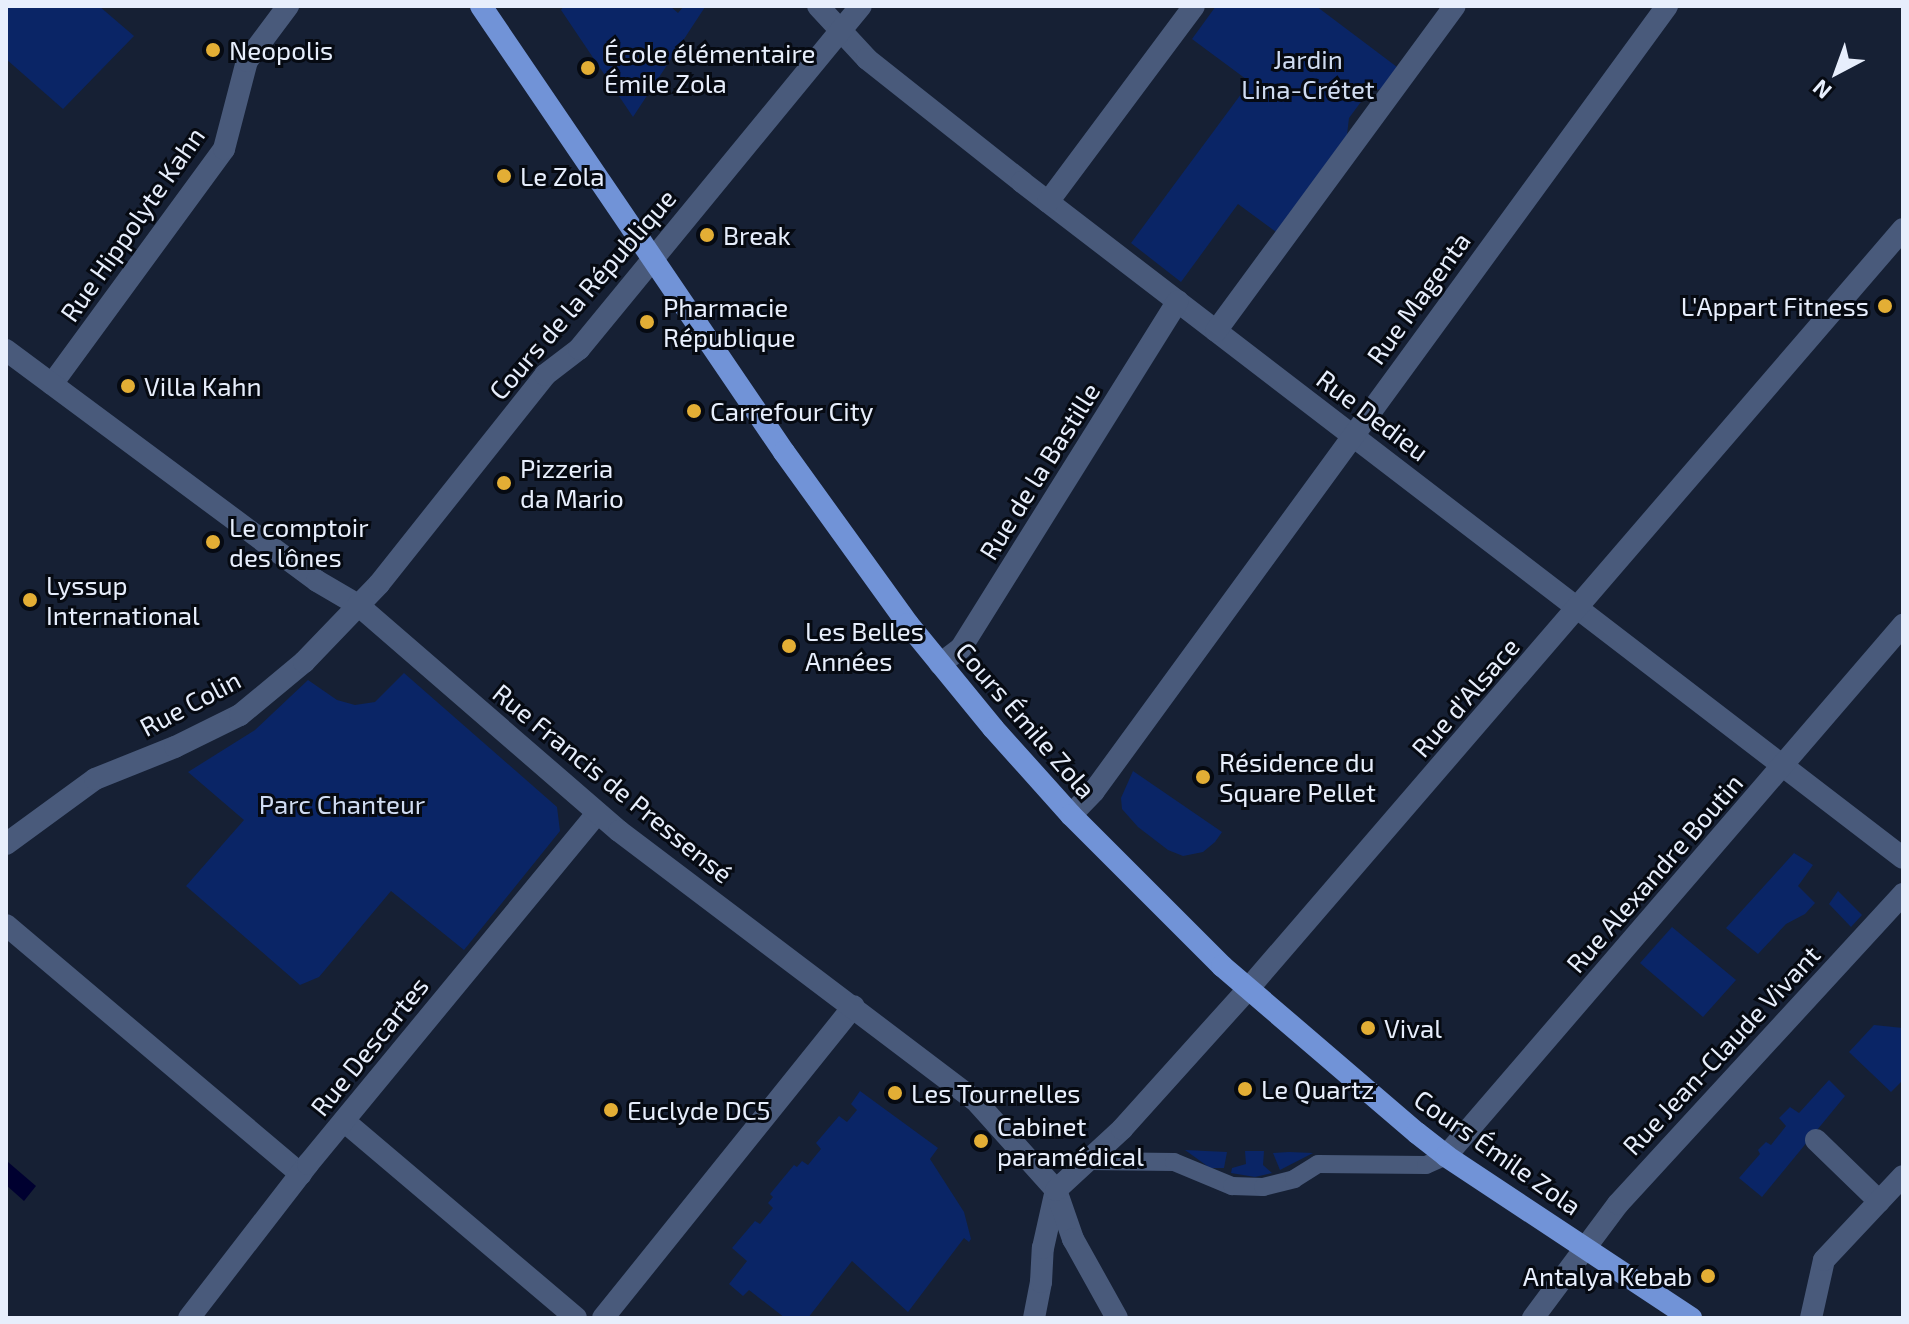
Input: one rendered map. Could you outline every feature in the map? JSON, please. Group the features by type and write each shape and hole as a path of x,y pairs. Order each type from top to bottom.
{"main road":[{"name":"Cours Émile Zola","path":"481,6 784,452 940,664 1071,815 1139,886 1248,989 1446,1156 1691,1318"}],"street":[{"name":"Rue Hippolyte Kahn","path":"52,384 224,149 247,61 288,6"},
{"name":"Rue Dedieu","path":"818,6 867,59 1048,202 1903,858"},
{"name":"Cours de la République","path":"379,584 545,375 579,349 651,257 684,222 838,30 861,6"},
{"path":"1048,202 1194,6"},
{"path":"1216,331 1455,6"},
{"name":"Rue Magenta","path":"1071,815 1094,791 1667,6"},
{"name":"Rue d'Alsace","path":"1056,1190 1089,1161 1248,989 1903,229"},
{"name":"Rue de la Bastille","path":"940,664 961,648 1178,301"},
{"name":"Rue Francis de Pressensé","path":"6,350 317,581 358,605 597,813 974,1099 1056,1190 1073,1239 1117,1318"},
{"name":"Rue Colin","path":"6,844 95,779 175,747 240,715 304,662 379,584"},
{"name":"Rue Alexandre Boutin","path":"1446,1156 1903,625"},
{"name":"Rue Descartes","path":"189,1318 301,1174 597,813"},
{"name":"Rue Jean-Claude Vivant","path":"1533,1318 1618,1204 1903,894"},
{"path":"6,925 301,1174"},
{"path":"603,1318 854,1006"},
{"path":"344,1121 576,1318"},
{"path":"1816,1140 1879,1201"},
{"path":"1089,1161 1174,1162 1232,1186 1263,1187 1294,1179 1318,1164 1426,1165 1446,1156"},
{"path":"1811,1318 1824,1260 1903,1176"},
{"path":"1034,1318 1043,1248 1056,1190"}],"green space":[{"path":"6,6 99,6 134,36 63,109 6,59"},
{"path":"564,6 670,6 678,13 684,6 705,7 633,117 561,10"},
{"name":"Jardin Lina-Crétet","path":"1216,6 1316,6 1397,67 1381,89 1369,91 1349,118 1347,135 1276,232 1238,204 1181,282 1131,243 1250,82 1192,39"},
{"name":"Parc Chanteur","path":"404,673 557,807 560,831 464,950 391,891 319,977 300,985 186,886 244,820 188,772 255,730 308,680 337,700 355,705 375,702"},
{"path":"1133,771 1222,832 1215,842 1203,852 1183,856 1168,850 1138,827 1122,809 1121,798"},
{"path":"1794,853 1813,865 1798,886 1815,903 1805,914 1786,924 1758,954 1726,928"},
{"path":"1838,891 1862,915 1851,927 1829,904"},
{"path":"1672,927 1736,980 1703,1017 1640,963"},
{"path":"1874,1025 1903,1028 1903,1080 1891,1092 1849,1052"},
{"path":"1829,1080 1845,1096 1762,1197 1739,1178 1760,1154 1758,1150 1766,1142 1771,1145 1786,1126 1779,1118 1790,1107 1799,1113"},
{"path":"860,1091 938,1148 930,1159 964,1212 971,1239 969,1242 964,1238 908,1312 852,1261 808,1318 785,1318 749,1290 743,1296 729,1284 747,1261 732,1248 755,1221 760,1224 773,1208 768,1203 773,1197 770,1194 794,1165 797,1167 802,1161 808,1165 821,1149 816,1143 839,1116 847,1122 857,1110 851,1104"},
{"path":"1185,1150 1227,1152 1224,1168 1210,1168"},
{"path":"1245,1151 1264,1151 1263,1165 1272,1173 1255,1177 1231,1173 1232,1168 1246,1164"},
{"path":"1289,1152 1313,1153 1280,1170 1273,1153"}],"shaded area":[{"path":"8,1162 36,1186 24,1201 6,1185"}],"place":[{"name":"Neopolis","path":"213,50"},
{"name":"École élémentaire Émile Zola","path":"588,68"},
{"name":"Le Zola","path":"504,176"},
{"name":"Break","path":"707,235"},
{"name":"L'Appart Fitness","path":"1885,306"},
{"name":"Pharmacie République","path":"647,322"},
{"name":"Villa Kahn","path":"128,386"},
{"name":"Carrefour City","path":"694,411"},
{"name":"Pizzeria da Mario","path":"504,483"},
{"name":"Le comptoir des lônes","path":"213,542"},
{"name":"Lyssup International","path":"30,600"},
{"name":"Les Belles Années","path":"789,646"},
{"name":"Résidence du Square Pellet","path":"1203,777"},
{"name":"Vival","path":"1368,1028"},
{"name":"Le Quartz","path":"1245,1089"},
{"name":"Les Tournelles","path":"895,1093"},
{"name":"Euclyde DC5","path":"611,1110"},
{"name":"Cabinet paramédical","path":"981,1141"},
{"name":"Antalya Kebab","path":"1708,1276"}]}
